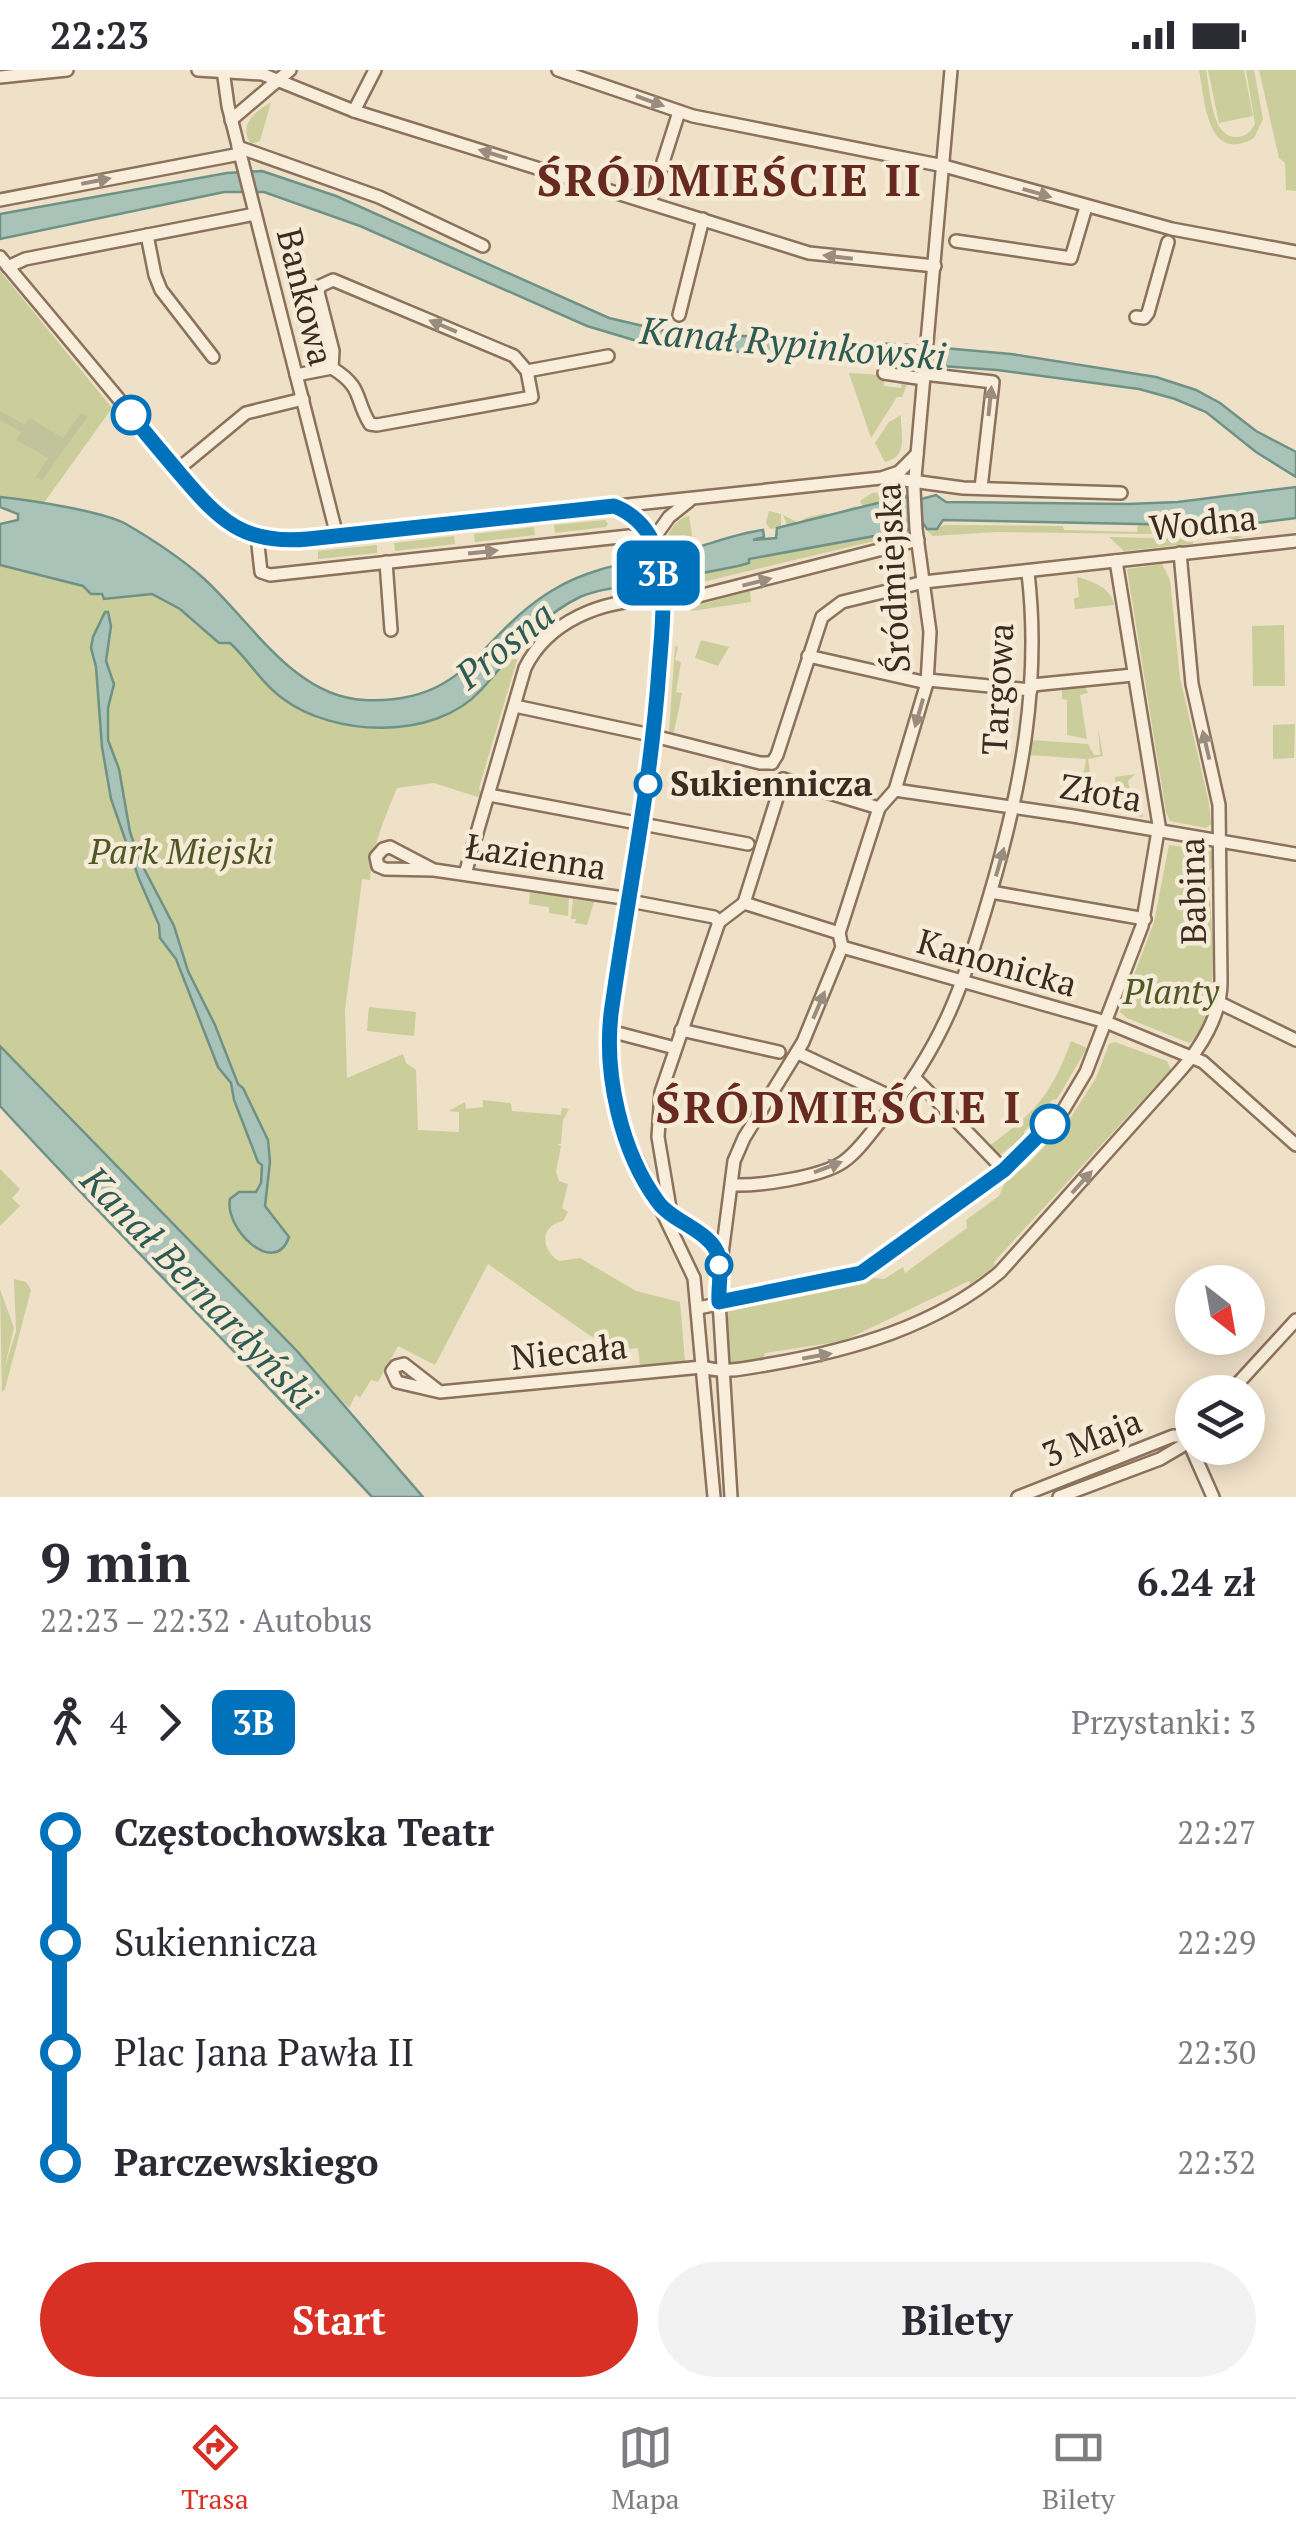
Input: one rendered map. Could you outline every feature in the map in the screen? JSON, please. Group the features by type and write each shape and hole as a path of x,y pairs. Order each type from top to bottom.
{"street":[{"path":"0,77 67,70"},
{"path":"198,70 262,74 354,111 809,252 935,266"},
{"name":"Bankowa","path":"223,70 240,153 337,536"},
{"path":"232,120 290,70"},
{"path":"354,111 375,70"},
{"path":"558,70 679,112 944,166 1183,231 1296,252"},
{"name":"Śródmiejska","path":"878,808 896,790 928,681 930,632 916,524 915,482 951,70"},
{"path":"650,203 679,112"},
{"path":"0,200 257,152 379,197 483,246"},
{"path":"956,241 1071,258 1086,206"},
{"path":"4,262 147,236 254,208"},
{"path":"678,315 703,220"},
{"path":"147,236 154,276 161,290 213,357"},
{"path":"1136,317 1144,318 1148,313 1168,242"},
{"path":"4,262 176,470 223,520 257,536 293,540 337,536 881,478 1042,493 1121,493"},
{"path":"333,280 514,356 527,371 532,398 370,424 356,388 332,368 333,351 318,292 320,286 333,280"},
{"path":"527,371 608,356"},
{"path":"296,375 332,368"},
{"path":"884,373 993,382 980,488"},
{"path":"176,470 246,413 302,399"},
{"name":"Śródmiejska","path":"881,478 906,468 917,454"},
{"path":"652,541 669,517 693,498"},
{"path":"614,506 636,520 652,541 662,601 654,737 610,1032 614,1096 637,1162 694,1278 713,1495"},
{"path":"257,536 261,572 275,574 629,536 652,541"},
{"path":"465,874 529,661 560,626 600,608 689,599 918,540"},
{"name":"Wodna","path":"772,762 822,617 834,605 924,582 1296,541"},
{"name":"Babina","path":"721,1372 861,1346 976,1290 1018,1254 1192,1058 1220,1002 1220,841 1218,795 1190,672 1180,554"},
{"path":"698,1308 861,1273 1004,1170 1036,1141 1076,1092 1145,919 1159,831 1116,561"},
{"path":"386,562 391,630"},
{"name":"Targowa","path":"733,1185 834,1168 852,1155 916,1079 963,982 1015,808 1031,687 1028,573"},
{"path":"808,656 928,681 1031,687 1133,675"},
{"path":"515,706 760,764 772,762 782,778 878,808 840,932 842,947 798,1053 742,1142 732,1165 733,1185 719,1258 721,1372 731,1497"},
{"path":"671,1214 660,1155 661,1092 718,922 744,902 782,778"},
{"name":"Złota","path":"896,790 1296,854"},
{"path":"489,795 748,844"},
{"name":"Łazienna","path":"434,870 630,900 714,917 718,922"},
{"path":"991,892 1145,919"},
{"path":"744,902 840,932"},
{"name":"Kanonicka","path":"842,947 1106,1022 1192,1058 1213,1068 1296,1145"},
{"path":"1220,1002 1296,1040"},
{"path":"681,1030 779,1052"},
{"path":"610,1032 675,1048"},
{"path":"798,1053 898,1100"},
{"path":"916,1079 1004,1170"},
{"path":"637,1162 652,1161 660,1155"},
{"path":"658,1203 702,1237 719,1258"},
{"path":"685,1255 693,1241 702,1237"},
{"path":"1246,1375 1296,1320"},
{"name":"Niecała","path":"440,1392 702,1368 721,1372"},
{"name":"3 Maja","path":"1018,1497 1175,1436"},
{"name":"3 Maja","path":"1059,1497 1175,1450"},
{"path":"1200,1465 1212,1497"}],"green space":[{"path":"1199,70 1206,70 1213,110 1221,129 1227,135 1239,137 1255,124 1246,70 1254,70 1263,119 1254,138 1238,144 1226,143 1218,136 1207,112"},
{"path":"1208,70 1244,70 1253,116 1219,123"},
{"path":"1259,70 1296,70 1296,191 1286,190 1285,163 1279,158"},
{"path":"271,102 260,141 251,144 247,125 254,114"},
{"path":"234,210 230,213 25,253 27,251"},
{"path":"0,271 112,408 43,504 0,497"},
{"path":"849,373 884,375 884,386 901,388 902,381 908,382 902,397 897,397 871,438"},
{"path":"0,411 25,425 30,418 63,438 81,413 87,417 42,480 36,477 48,458 16,440 21,432 0,420"},
{"path":"901,415 901,449 885,462 875,443 889,422"},
{"path":"891,491 892,497 906,496 863,507 860,501 872,493"},
{"path":"769,511 781,514 781,526 787,525 783,515 798,523 770,529 766,523"},
{"path":"828,515 800,522 805,518"},
{"path":"689,516 693,540 666,547 672,528"},
{"path":"605,520 606,527 555,533 554,525"},
{"path":"1138,523 1234,526 1242,530 1237,531 1243,537 1236,540 1217,535 997,532 933,536 925,529 944,525 1063,526 1064,530 1137,532"},
{"path":"534,527 535,535 475,542 474,534"},
{"path":"909,530 677,588 668,584 641,589 645,586 641,584 747,563 749,566 749,560"},
{"path":"454,536 455,544 395,551 394,543"},
{"path":"1109,537 1193,539 1193,544 1124,551"},
{"path":"377,545 377,553 318,559 318,551"},
{"path":"1162,564 1170,580 1180,678 1209,803 1211,824 1206,828 1170,821 1166,812 1127,569"},
{"name":"Park Miejski","path":"0,565 70,582 104,599 152,594 180,609 218,642 229,643 293,706 319,719 349,725 396,727 447,714 479,692 511,654 517,660 479,788 484,799 434,783 397,788 392,800 376,844 370,880 362,879 345,1010 347,1078 403,1054 406,1063 416,1070 418,1130 459,1132 459,1112 449,1111 465,1102 466,1109 483,1107 483,1100 511,1103 512,1111 561,1115 562,1108 569,1109 563,1120 561,1144 557,1144 561,1146 556,1172 559,1181 568,1184 562,1208 568,1212 563,1221 546,1233 546,1245 559,1261 580,1258 636,1291 680,1302 685,1361 640,1366 638,1348 617,1350 589,1335 488,1264 435,1365 398,1346 378,1382 371,1380 360,1398 356,1394 349,1408 0,1046"},
{"path":"1077,577 1105,590 1114,605 1075,609 1074,598 1079,597"},
{"path":"750,591 751,602 691,611 691,607"},
{"path":"1284,625 1285,686 1253,686 1252,626"},
{"path":"701,640 729,647 718,666 695,658"},
{"path":"675,646 675,660 681,662 676,692 682,693 674,732 669,732"},
{"path":"1085,687 1088,693 1080,695 1087,739 1067,735 1067,700 1062,699 1062,689"},
{"path":"1295,724 1294,758 1273,759 1273,725"},
{"path":"1098,728 1103,756 1088,759 1092,785 1085,790 1087,805 1102,802 1106,807 1078,806 1086,759 1029,755 1031,740 1088,744 1094,755 1100,755"},
{"path":"1135,774 1128,781 1134,809 1141,802 1143,817 1135,811 1129,815 1116,809 1115,777"},
{"name":"Planty","path":"1169,845 1212,851 1211,990 1200,1031 1189,1043 1120,1012 1154,922"},
{"path":"530,893 569,897 568,916 549,913 549,907 529,904"},
{"path":"573,899 594,902 587,925 571,919"},
{"path":"369,1007 416,1012 414,1036 367,1031"},
{"path":"1071,1041 1087,1048 1057,1099 1024,1132 1024,1137 998,1156 989,1146 1040,1101 1057,1075"},
{"name":"Planty","path":"1115,1042 1167,1061 1171,1069 994,1262 995,1266 970,1284 969,1281 843,1341 765,1353 763,1360 733,1365 727,1360 728,1307 857,1284 864,1277 884,1279 903,1267 905,1273 967,1228 966,1220 999,1196 1006,1180 1027,1165 1071,1117 1096,1078 1109,1044"},
{"path":"0,1169 20,1189 12,1198 20,1206 0,1226"},
{"path":"14,1279 26,1282 31,1290 2,1392 0,1289 14,1328 4,1370 16,1331"}],"water":[{"name":"Kanał Rypinkowski","path":"262,171 336,196 609,318 669,332 1011,354 1156,377 1196,390 1256,431 1296,452 1296,477 1256,452 1206,412 1139,389 997,370 672,347 637,341 587,326 360,226 264,192 224,192 0,239 0,214 227,173"},
{"name":"Prosna","path":"1296,487 1296,518 1234,526 943,520 937,529 927,529 923,523 911,524 907,530 596,592 550,616 461,707 438,718 383,728 355,726 303,711 275,692 230,643 219,643 180,609 152,594 104,599 102,594 91,594 83,586 0,565 0,524 18,520 18,514 0,507 0,497 115,519 192,569 274,653 315,685 339,696 399,699 450,679 528,608 569,582 600,570 742,534 763,530 764,537 753,540 776,538 777,528 906,496 910,502 936,495 946,502 1128,504 1178,502"},
{"path":"105,612 111,626 106,661 114,684 108,708 108,740 119,769 130,832 140,861 174,926 188,971 238,1084 268,1140 265,1206 289,1237 273,1253 252,1245 230,1211 230,1199 239,1192 256,1192 262,1165 176,959 160,938 159,925 111,799 91,648"},
{"name":"Kanał Bernardyński","path":"0,1046 297,1351 423,1497 372,1497 46,1156 0,1106"}],"bus line":[{"name":"3B","path":"131,415 215,514 232,526 269,539 308,539 614,506 646,530 656,555 662,601 656,721 612,1014 610,1069 623,1130 658,1203 707,1241 719,1258 719,1302 861,1273 1004,1170 1050,1124"}],"place":[{"name":"Sukiennicza","path":"648,784"}],"district":[{"name":"ŚRÓDMIEŚCIE II","path":"730,180"},
{"name":"ŚRÓDMIEŚCIE I","path":"839,1107"}]}
